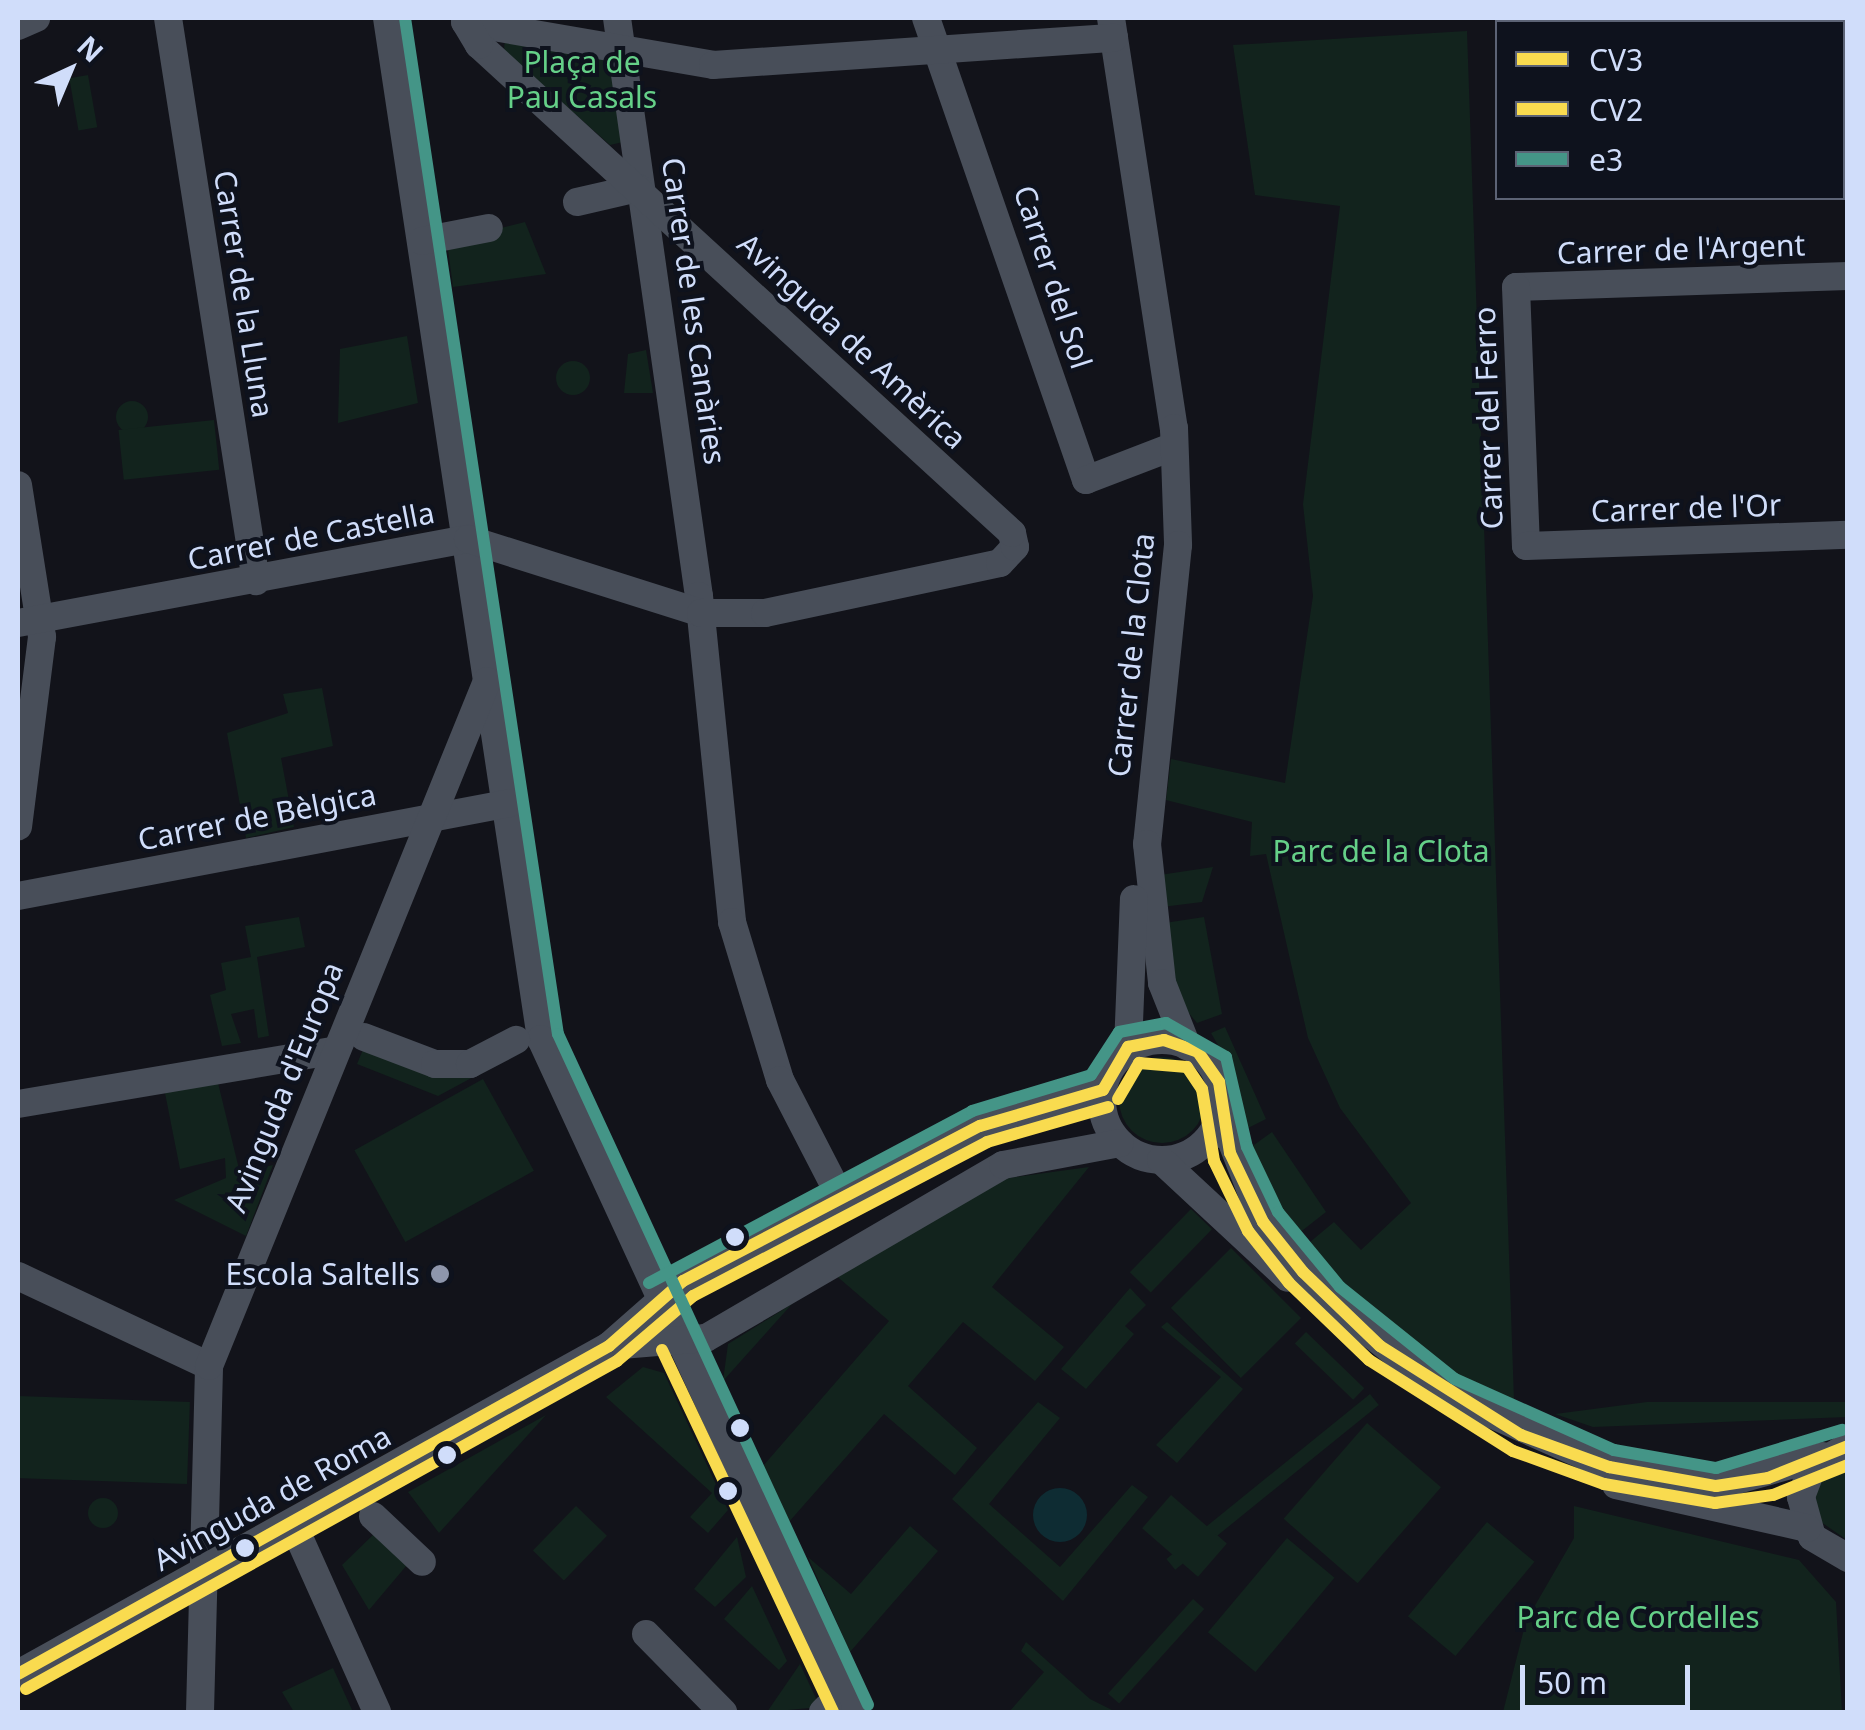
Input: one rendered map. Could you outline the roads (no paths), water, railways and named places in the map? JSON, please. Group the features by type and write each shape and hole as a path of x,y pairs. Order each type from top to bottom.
{"street":[{"path":"18,26 36,18"},
{"name":"Carrer de la Lluna","path":"168,18 256,581"},
{"path":"387,18 487,681 509,803 541,1039 678,1343 834,1711"},
{"name":"Carrer del Sol","path":"926,18 944,49 1086,480 1164,450"},
{"name":"Avinguda de Amèrica","path":"619,31 465,22 479,45 636,193 1012,533 1015,548"},
{"path":"619,31 713,65 944,49 1112,28"},
{"name":"Carrer de la Clota","path":"1112,28 1179,502 1142,826"},
{"name":"Carrer de les Canàries","path":"619,31 636,193 701,613 732,922 780,1080 844,1204"},
{"path":"576,202 636,193"},
{"path":"422,240 489,228"},
{"name":"Carrer de la Clota","path":"1128,1047 1161,584 1164,450 1148,266"},
{"name":"Carrer de l'Argent","path":"1516,287 1848,276"},
{"name":"Carrer del Ferro","path":"1516,287 1526,546"},
{"path":"18,485 28,621 18,826"},
{"name":"Carrer de l'Or","path":"1526,546 1848,535"},
{"name":"Carrer de Castella","path":"28,621 468,539 701,613 766,613 1000,563 1015,548"},
{"name":"Avinguda d'Europa","path":"200,1712 209,1366 424,820 487,681"},
{"name":"Carrer de Bèlgica","path":"18,896 509,803"},
{"name":"Carrer de la Clota","path":"1141,858 1162,983 1187,1046"},
{"path":"364,1037 435,1064 470,1064 516,1040"},
{"path":"1835,1451 1716,1486 1609,1467 1446,1394 1328,1300 1263,1222 1220,1112 1219,1082 1187,1046 1128,1047 1103,1090 1120,1143 1161,1160 1374,1358 1492,1438 1594,1478 1807,1528 1838,1555 1848,1582"},
{"path":"18,1104 332,1051"},
{"name":"Avinguda de Roma","path":"18,1674 204,1575 610,1346 658,1298 844,1204 980,1126 1103,1090"},
{"path":"1161,1160 1198,1148 1220,1112"},
{"name":"Avinguda de Roma","path":"610,1346 706,1338 1003,1165 1120,1143"},
{"path":"18,1276 209,1366"},
{"path":"1807,1528 1804,1481 1835,1451"},
{"path":"373,1516 422,1562"},
{"path":"294,1524 377,1712"},
{"path":"646,1634 723,1712"}],"water":[{"path":"1060,1488 1079,1496 1087,1515 1079,1534 1060,1542 1041,1534 1033,1515 1041,1496"}],"place":[{"name":"Escola Saltells","path":"440,1274"}],"park label":[{"name":"Plaça de Pau Casals","path":"582,79"},
{"name":"Parc de la Clota","path":"1381,851"},
{"name":"Parc de Cordelles","path":"1638,1617"}]}
